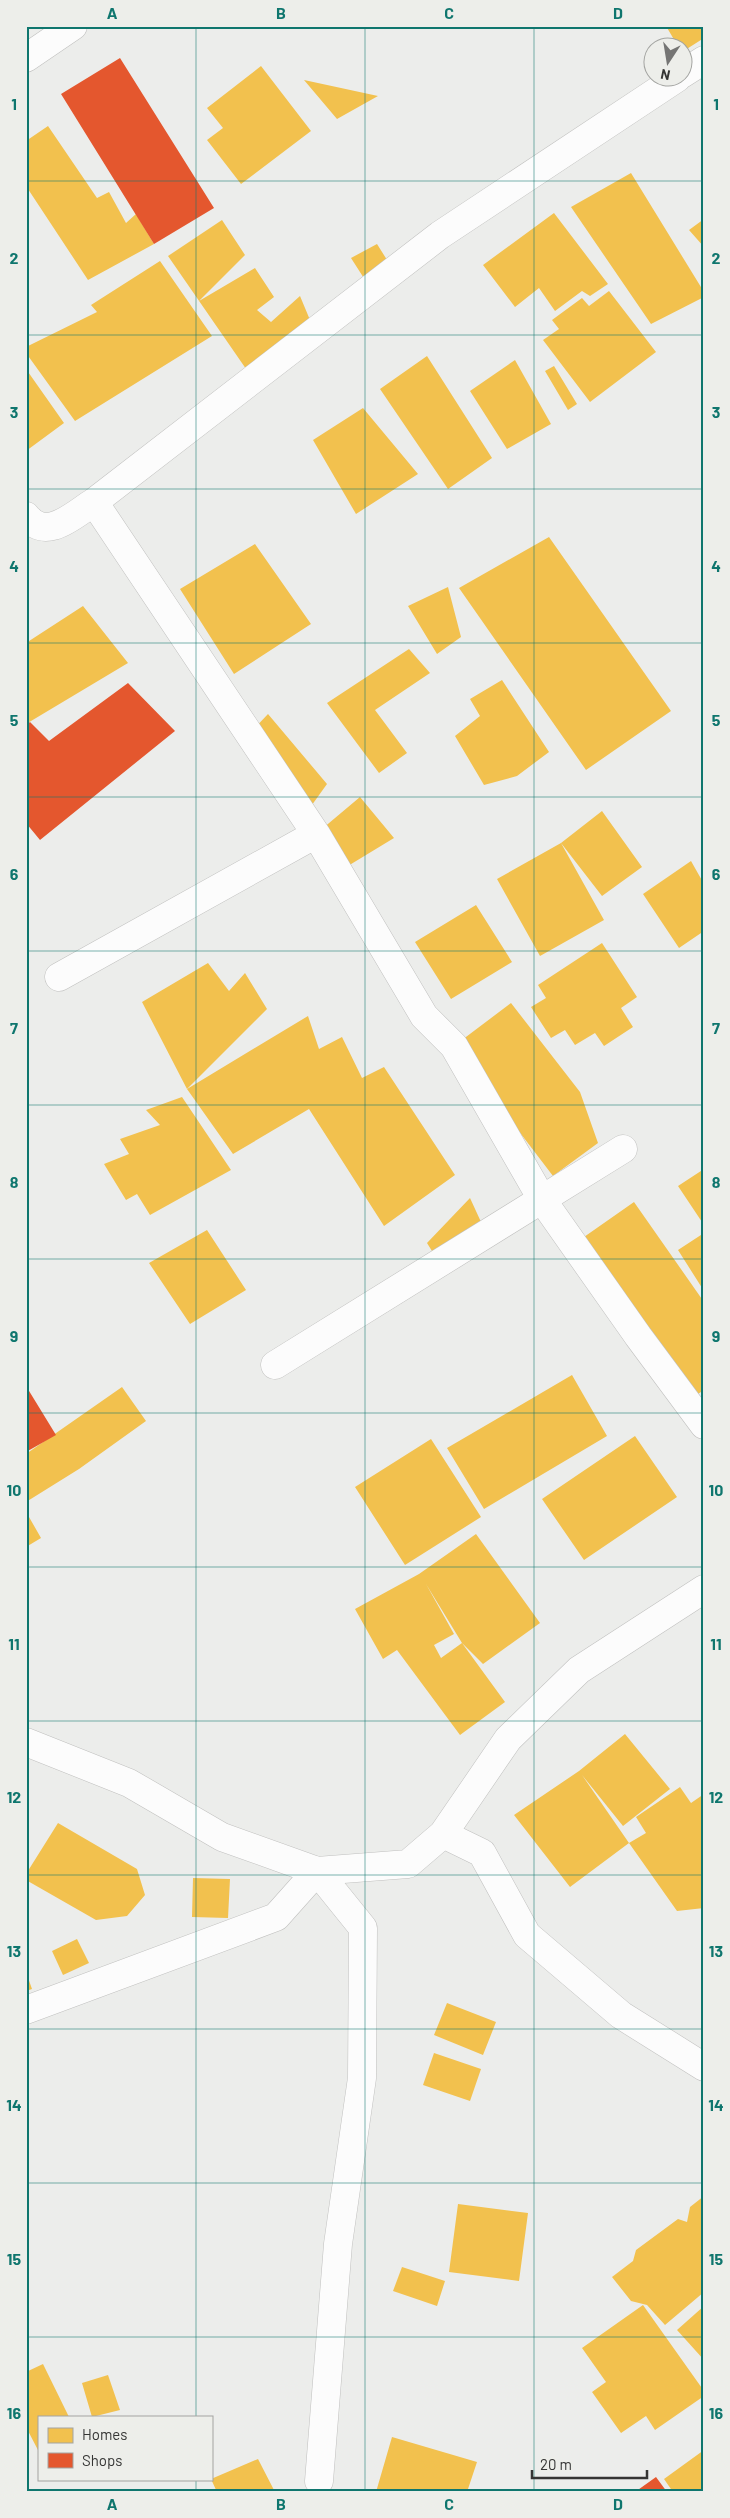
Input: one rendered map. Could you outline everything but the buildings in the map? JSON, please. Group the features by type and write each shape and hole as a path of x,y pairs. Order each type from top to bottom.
{"street":[{"path":"26,58 73,26"},
{"path":"692,68 704,60"},
{"path":"26,516 39,528 51,528 94,502 440,236 662,88"},
{"path":"94,502 316,834 424,1016 454,1046 543,1201 638,1336 704,1425"},
{"path":"59,977 316,834"},
{"path":"275,1364 543,1201 623,1149"},
{"path":"26,1742 130,1783 222,1837 317,1871 408,1864 442,1834 508,1739 579,1670 704,1589"},
{"path":"442,1834 482,1853 527,1935 622,2015 704,2067"},
{"path":"26,2010 276,1917 317,1871"},
{"path":"317,1871 363,1928 362,2078 338,2244 319,2481"}]}
